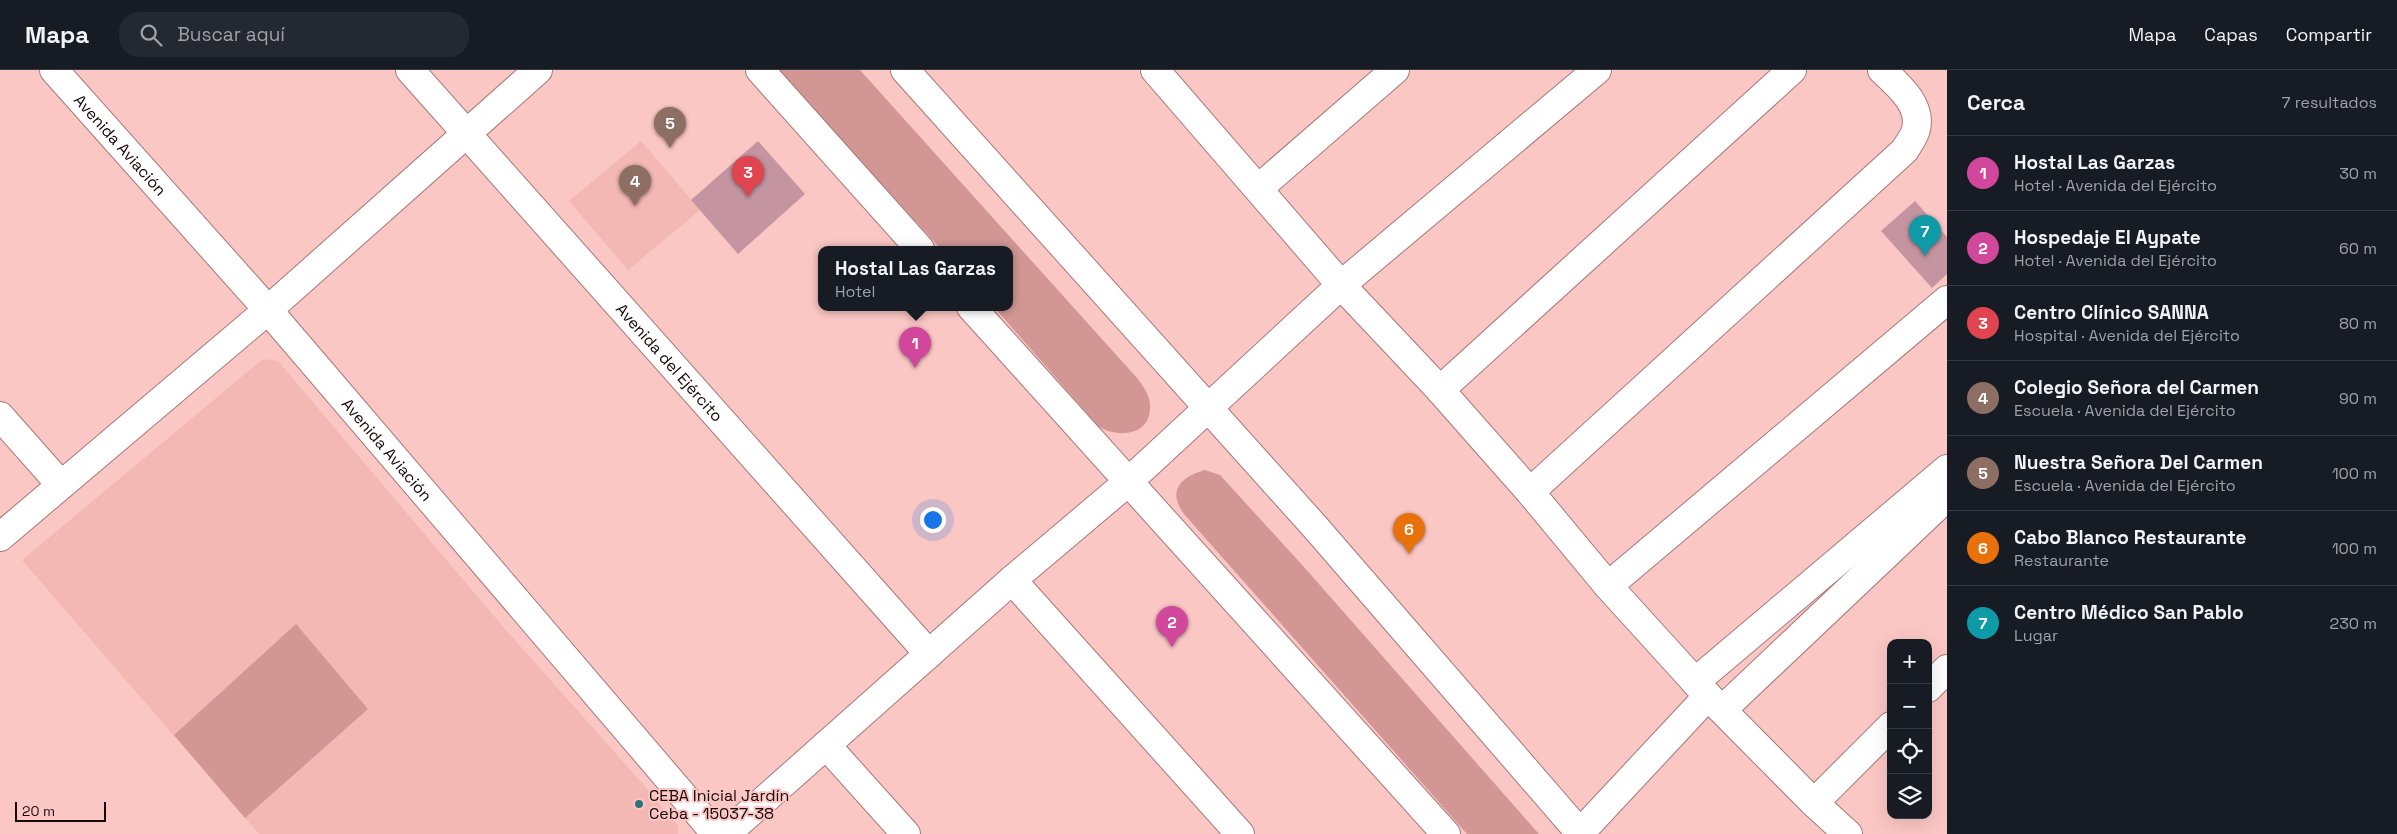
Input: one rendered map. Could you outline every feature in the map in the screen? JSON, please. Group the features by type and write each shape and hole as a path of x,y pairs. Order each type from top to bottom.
{"street":[{"name":"Avenida Aviación","path":"54,70 268,310 716,834"},
{"name":"Avenida del Ejército","path":"410,70 929,654"},
{"path":"0,537 268,310 538,70"},
{"path":"760,70 917,246"},
{"path":"905,70 1209,409 1580,833 1708,696 1947,469"},
{"path":"1259,188 1395,70"},
{"path":"726,834 1012,580 1128,482 1341,285 1596,70"},
{"path":"1440,390 1792,70"},
{"path":"1530,492 1905,150 1916,130 1915,109 1900,86 1882,70"},
{"path":"1165,74 1341,285 1440,390 1530,492 1608,586 1708,696 1814,803 1848,834"},
{"path":"1608,586 1947,300"},
{"path":"975,311 1446,834"},
{"path":"0,416 62,485"},
{"path":"1708,696 1947,497"},
{"path":"1012,580 1240,834"},
{"path":"1932,684 1947,670"},
{"path":"1814,803 1888,729"},
{"path":"826,745 906,834"}],"shaded area":[{"path":"776,70 860,70 1137,378 1146,391 1150,402 1149,416 1140,429 1132,432 1116,433 1099,427 998,311 1013,311 1013,246 938,246"},
{"path":"641,141 700,210 628,270 569,201"},
{"path":"263,359 278,361 505,629 642,783 678,826 678,834 259,834 245,818 22,560"},
{"path":"1205,470 1220,475 1304,567 1539,834 1467,834 1184,514 1177,498 1179,486 1189,477"},
{"path":"296,624 368,709 245,818 174,735"}],"building":[{"path":"758,141 805,194 738,254 691,200"},
{"path":"1915,201 1947,237 1947,274 1932,288 1881,231"}],"place":[{"name":"Nuestra Señora Del Carmen","path":"670,148"},
{"name":"Centro Clínico SANNA","path":"748,197"},
{"name":"Colegio Señora del Carmen","path":"635,206"},
{"name":"Centro Médico San Pablo","path":"1925,256"},
{"name":"Hostal Las Garzas","path":"915,368"},
{"name":"Cabo Blanco Restaurante","path":"1409,554"},
{"name":"Hospedaje El Aypate","path":"1172,647"},
{"name":"CEBA Inicial Jardín Ceba - 15037-38","path":"639,804"}]}
